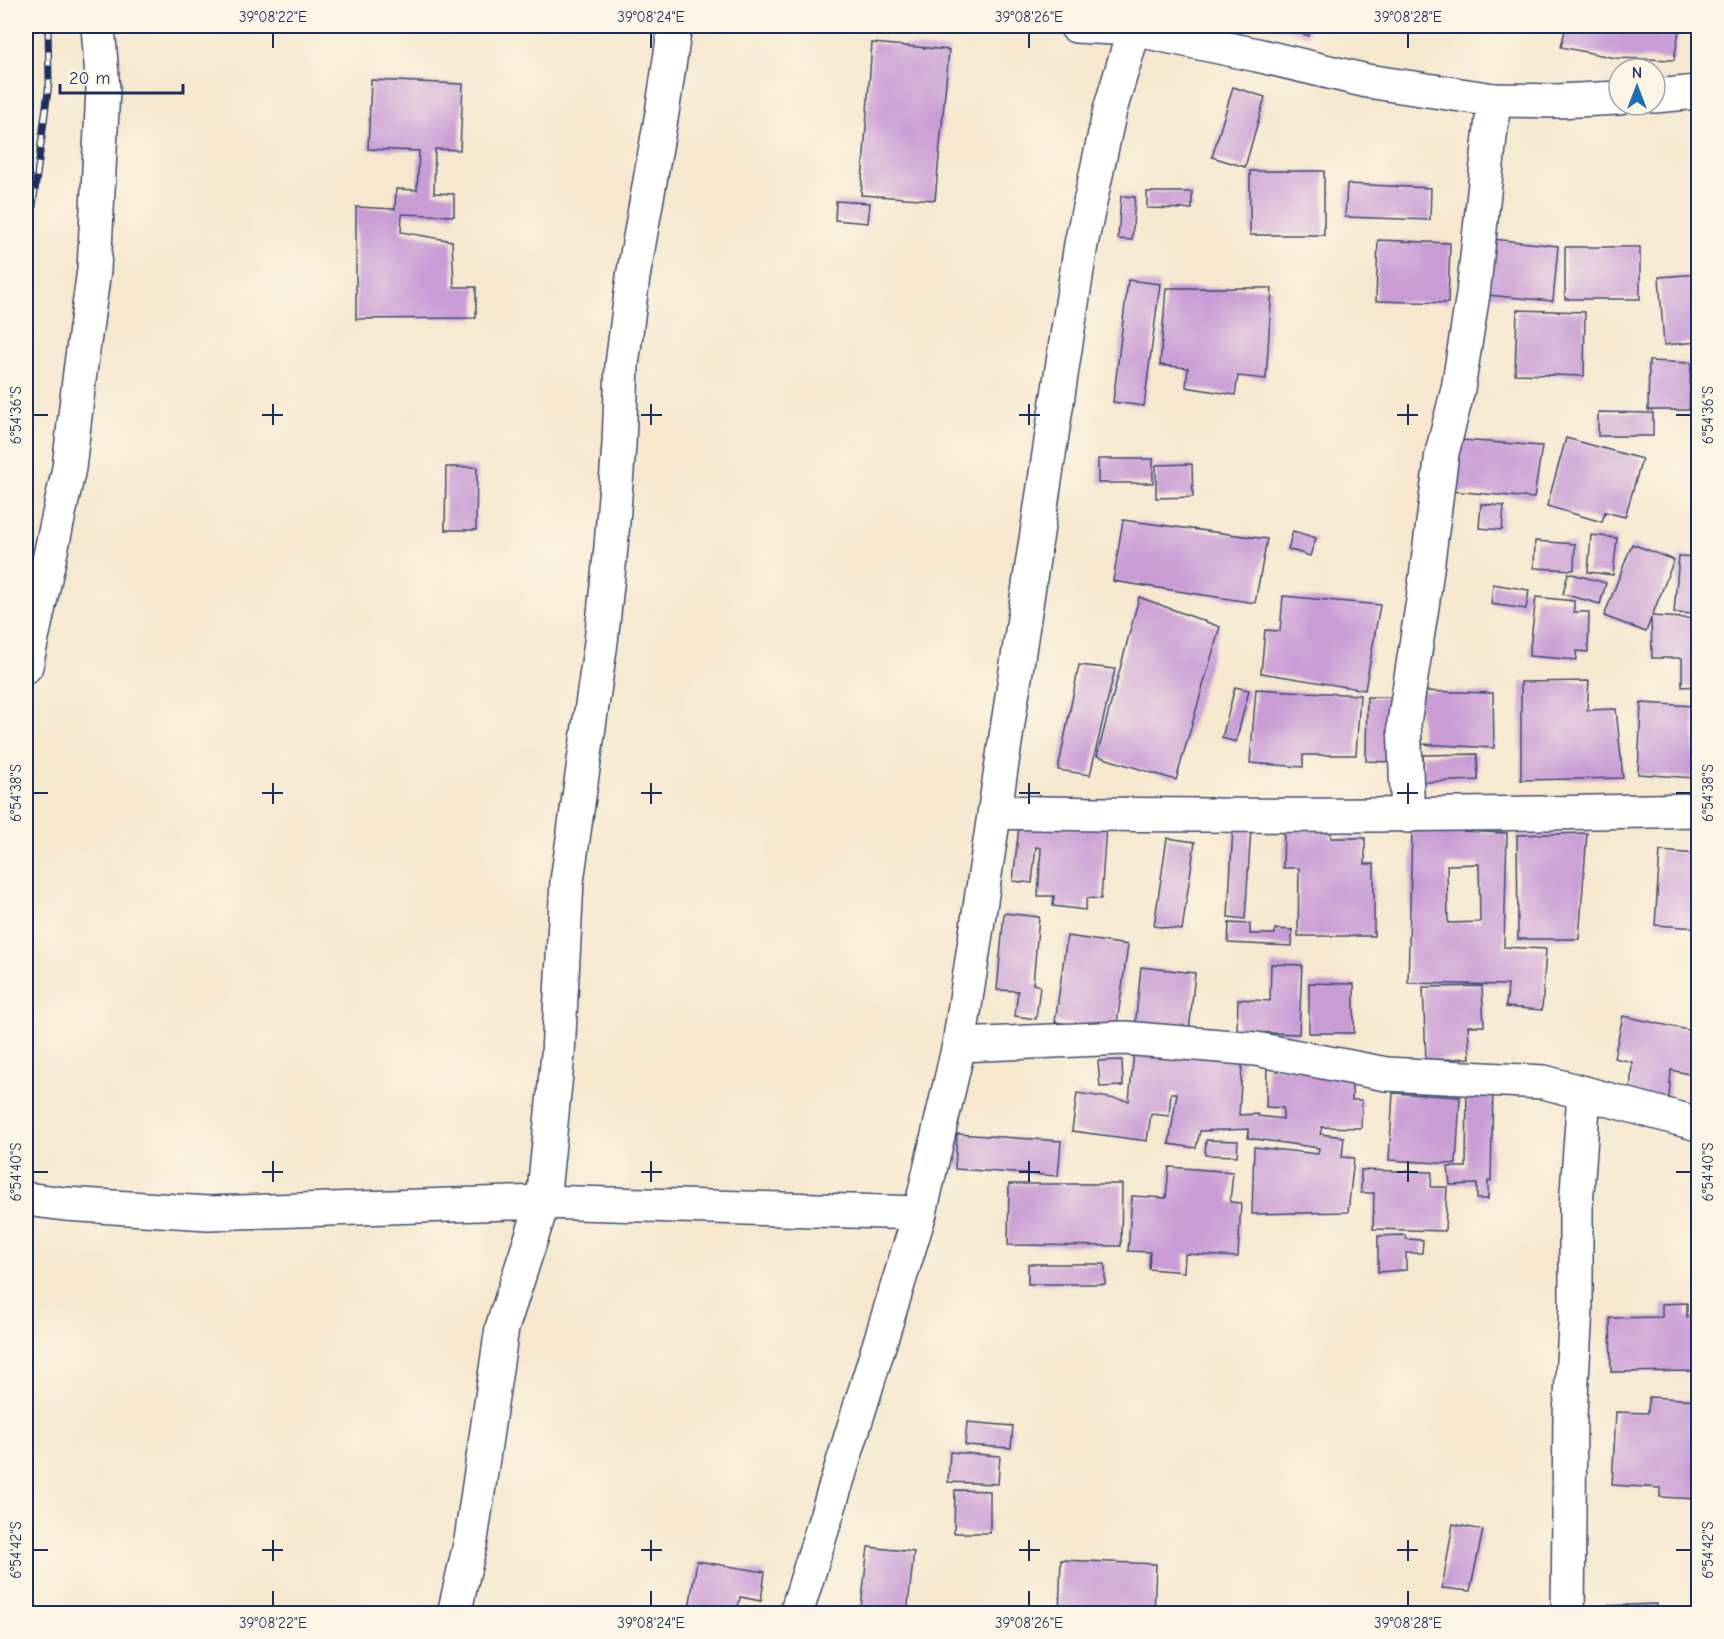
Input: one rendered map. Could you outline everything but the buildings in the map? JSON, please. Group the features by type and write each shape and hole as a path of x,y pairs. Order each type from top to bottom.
{"street":[{"path":"26,666 69,468 94,270 103,89 98,26"},
{"path":"454,1614 471,1540 502,1328 543,1202 558,1054 567,881 610,559 619,445 622,365 633,277 675,26"},
{"path":"1076,26 1134,27 1367,81 1494,100 1607,99"},
{"path":"796,1614 920,1213 959,1045 1081,244 1110,110 1134,27"},
{"path":"1667,95 1698,92"},
{"path":"1408,816 1404,723 1442,453 1458,389 1473,294 1494,100"},
{"path":"995,812 1137,816 1408,816 1698,810"},
{"path":"959,1045 1124,1038 1256,1049 1386,1074 1544,1082 1698,1124"},
{"path":"1568,1614 1570,1415 1576,1308 1576,1206 1584,1093"},
{"path":"26,1199 65,1204 208,1213 543,1202 920,1213"}],"railway":[{"path":"26,260 49,83 48,26"}]}
